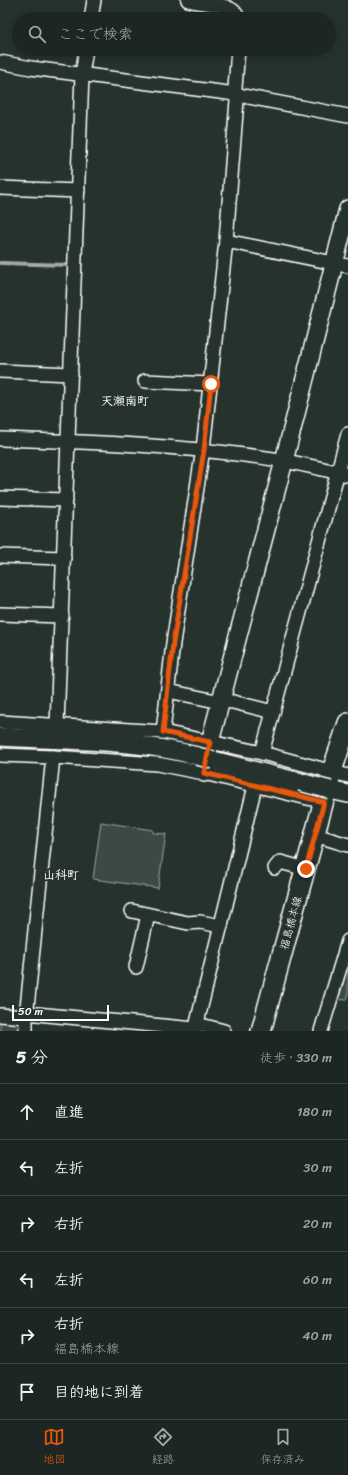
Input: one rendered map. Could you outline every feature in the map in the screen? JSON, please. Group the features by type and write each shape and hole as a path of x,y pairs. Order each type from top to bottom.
{"main road":[{"name":"福島橋本線","path":"262,1031 315,835 327,796 340,774 348,723"}],"street":[{"path":"92,12 94,0"},
{"path":"188,0 225,3 235,12"},
{"path":"58,725 82,75 85,56"},
{"path":"163,732 186,560 204,450 226,241 237,100 234,88 237,56"},
{"path":"0,62 82,75 235,94 348,116"},
{"path":"0,188 78,191"},
{"path":"205,763 284,461 341,264 348,209"},
{"path":"226,241 341,264"},
{"path":"0,371 71,374"},
{"path":"145,381 211,384"},
{"path":"262,753 343,474 348,434"},
{"path":"0,439 69,441 204,450 284,461 343,474"},
{"path":"0,498 66,500"},
{"path":"0,556 64,558"},
{"path":"0,614 62,616"},
{"path":"168,691 233,702 273,712"},
{"path":"0,722 163,732 262,753 340,774"},
{"path":"0,737 152,746 177,751 255,786 327,796 348,794"},
{"path":"0,755 157,764 205,763 300,782 327,796"},
{"path":"26,1031 26,1015 53,757"},
{"path":"195,1028 255,786"},
{"path":"315,835 348,845"},
{"path":"276,868 280,862 306,869"},
{"path":"132,911 188,923 200,922 220,926"},
{"path":"136,967 148,915"},
{"path":"321,1031 348,941"},
{"path":"0,1015 26,1015 224,1031"}],"shaded area":[{"path":"101,822 153,830 153,833 166,834 158,888 93,879"},
{"path":"347,963 348,997 347,999 341,1000 337,997"},
{"path":"0,1022 13,1023 19,1031 0,1031"}],"waterway":[{"path":"0,263 70,265"}],"district":[{"name":"天瀬南町","path":"125,401"},
{"name":"山科町","path":"61,875"}],"route":[{"path":"211,384 204,450 173,643 163,732 210,742 204,773 324,802 306,869"}]}
